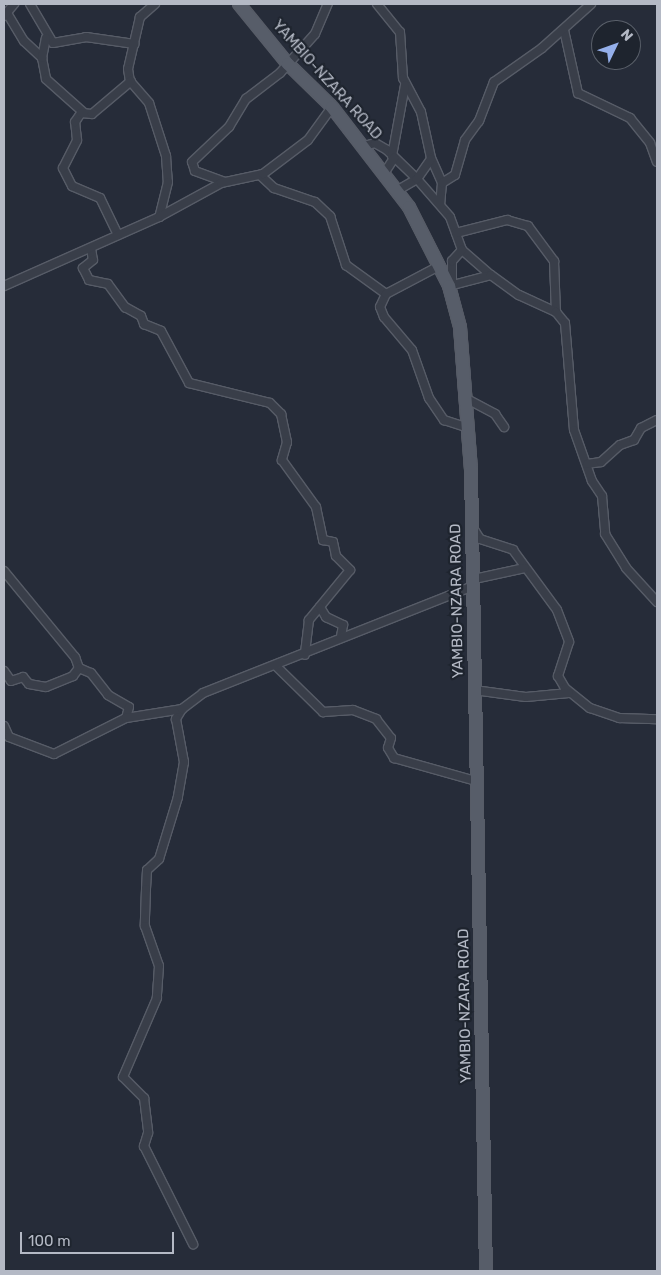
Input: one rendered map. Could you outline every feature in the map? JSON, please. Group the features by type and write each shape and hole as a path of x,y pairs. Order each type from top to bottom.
{"main road":[{"name":"YAMBIO-NZARA ROAD","path":"239,4 288,64 332,107 398,190 451,285 460,327 469,428 472,527 486,1271"}],"street":[{"path":"14,4 5,15 24,41 42,58"},
{"path":"30,4 44,21 46,38 42,58 46,79 83,112 92,114 131,81"},
{"path":"155,4 143,8 128,69 131,81 150,103 166,156 168,182 159,217"},
{"path":"225,182 195,171 192,162 229,127 246,99 288,64 320,27 328,4"},
{"path":"377,4 400,32 403,78 406,92 393,157 385,172"},
{"path":"442,183 455,175 465,140 479,121 494,82 564,30 591,4"},
{"path":"564,30 578,93 630,118 655,145 657,162"},
{"path":"46,38 53,43 86,37 134,44"},
{"path":"403,78 421,112 431,158 442,183 440,204"},
{"path":"4,286 159,217 225,182 260,175 308,140 332,107"},
{"path":"83,112 75,122 77,140 63,174 72,186 100,198 118,235"},
{"path":"364,146 375,143 417,179 440,204 456,233 462,250 519,296 556,312 565,322 574,430 602,496 605,534 626,568 657,602"},
{"path":"398,190 417,179 431,158"},
{"path":"260,175 274,188 315,202 330,216 346,265 386,294"},
{"path":"456,233 507,220 528,226 554,261 556,312"},
{"path":"91,248 93,260 83,268 89,280 108,284 125,307 142,316 144,324 161,331 189,383 270,403 281,414 287,442 282,460 316,507 323,540 333,542 336,556 350,570 309,620 305,655"},
{"path":"462,250 450,267 451,285 491,275"},
{"path":"440,266 386,294 380,307 384,317 412,350 429,398 444,420 469,428"},
{"path":"467,399 490,410 504,427"},
{"path":"587,464 602,462 620,445 634,440 641,428 657,420"},
{"path":"472,527 480,539 513,550 567,630 568,654 558,676 569,693 590,708 619,718 657,719"},
{"path":"193,1244 144,1146 148,1133 144,1098 123,1077 157,998 159,966 145,926 147,870 159,859 178,797 184,762 176,719 182,709 203,694 305,655 341,636 473,582 525,568"},
{"path":"4,572 73,654 79,668 91,673 108,695 127,705 131,711 126,718"},
{"path":"320,607 326,617 343,625 341,636"},
{"path":"276,666 323,712 353,710 376,719 391,738 388,748 394,758 476,781"},
{"path":"4,671 11,681 22,677 28,684 46,687 74,676 79,668"},
{"path":"474,690 526,697 569,693"},
{"path":"4,726 9,737 54,754 126,718 182,709"}]}
